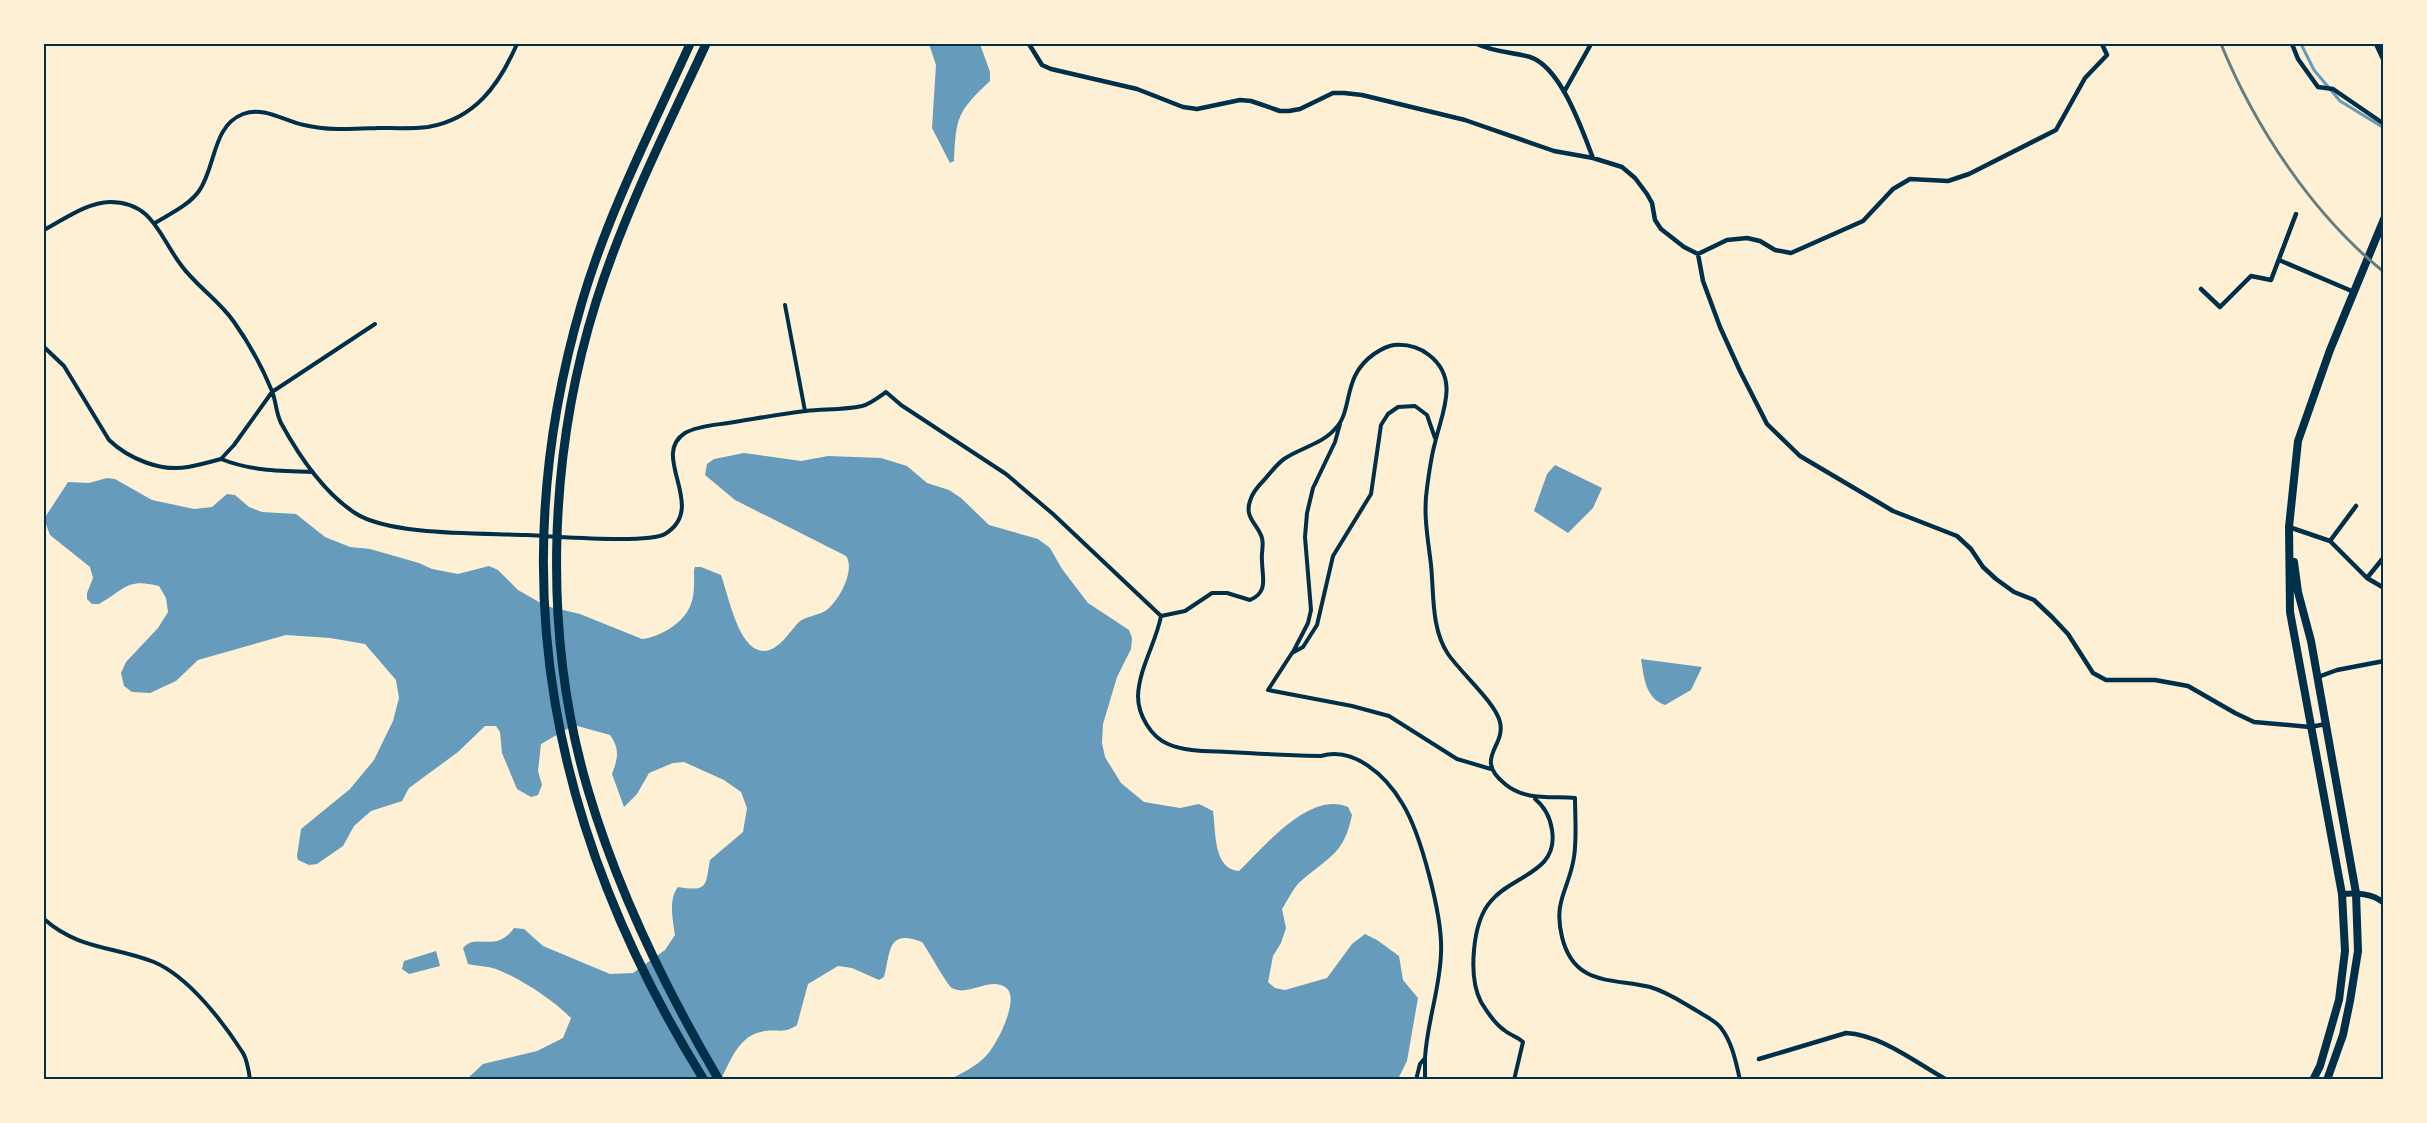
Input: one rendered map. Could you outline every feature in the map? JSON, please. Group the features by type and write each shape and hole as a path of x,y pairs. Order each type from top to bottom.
{"highway":[{"path":"690,44 600,248 568,350 549,468 543,592 553,693 561,742 589,842 631,947 704,1080"},
{"path":"706,44 633,204 596,302 573,399 564,452 559,506 558,591 563,652 576,740 588,789 604,838 621,887 644,938 696,1041 719,1080"},
{"path":"2378,44 2384,57"},
{"path":"2313,1080 2320,1066 2339,1000 2345,951 2342,894 2290,612 2289,527 2298,441 2324,367 2384,219"},
{"path":"2289,527 2298,592 2318,677 2356,893 2358,951 2343,1035 2327,1080"}],"street":[{"path":"155,223 193,199 201,188 222,134 231,120 252,111 264,112 303,125 322,128 428,127 451,120 474,108 490,92 517,44"},
{"path":"1029,44 1042,65 1050,69 1137,88 1183,107 1207,108 1240,100 1251,101 1280,111 1289,111 1300,109 1333,93 1362,95 1465,120 1554,151 1612,163 1629,171 1647,194 1652,203 1655,220 1661,229 1684,247 1698,254"},
{"path":"1477,44 1488,49 1533,58 1547,68 1571,103 1593,158"},
{"path":"1564,92 1591,44"},
{"path":"1698,254 1727,240 1747,238 1760,241 1775,250 1791,253 1863,221 1893,189 1910,180 1948,181 1970,174 2056,130 2085,78 2107,55 2102,44"},
{"path":"2292,44 2298,59 2318,87 2333,89 2384,124"},
{"path":"44,230 91,207 111,202 138,209 155,223 182,267 234,321 272,392 280,420 313,472 336,498 357,514 381,525 415,530 591,538 663,536 680,517 683,503 673,462 678,441 685,434 712,426 805,411 863,405 886,392 901,405 1006,474 1053,514 1161,616"},
{"path":"2201,289 2220,307 2251,276 2271,280 2296,214"},
{"path":"1698,254 1703,281 1720,327 1767,424 1800,456 1893,511 1958,536 1996,579 2034,600 2052,616 2068,634 2093,673 2106,680 2169,681 2188,686 2254,722 2310,727 2326,724"},
{"path":"2279,260 2354,292"},
{"path":"785,305 805,411"},
{"path":"44,347 64,366 109,440 119,450 151,464 187,468 221,459 272,392 375,324"},
{"path":"1491,769 1500,728 1497,714 1448,655 1441,641 1436,622 1425,528 1426,490 1435,442 1445,408 1447,381 1433,358 1417,348 1393,345 1383,348 1360,366 1350,388 1335,442 1312,488 1306,513 1305,537 1311,610 1308,622 1293,653 1268,690 1389,716 1457,759 1491,769 1505,785 1533,797 1545,808 1553,836 1550,852 1538,869 1506,887 1485,907 1479,922 1474,956 1474,974 1480,1001 1497,1025 1523,1042 1514,1080"},
{"path":"1293,653 1304,647 1317,625 1333,556 1371,494 1377,443 1384,420 1398,407 1415,406 1423,411 1430,422 1435,442"},
{"path":"1161,616 1185,611 1212,593 1227,593 1250,600 1259,594 1265,577 1262,561 1263,542 1249,516 1251,498 1260,484 1284,459 1314,444 1340,424"},
{"path":"221,459 240,467 313,472"},
{"path":"2330,541 2356,506"},
{"path":"2289,527 2330,541 2367,578 2384,588"},
{"path":"2367,578 2384,556"},
{"path":"1161,616 1138,694 1144,722 1157,737 1174,746 1206,751 1320,756 1329,754 1347,757 1373,768 1402,803 1412,824 1429,878 1440,933 1441,953 1425,1058 1425,1080"},
{"path":"2318,677 2337,670 2384,661"},
{"path":"1533,797 1575,798 1574,856 1561,896 1559,914 1562,936 1572,962 1580,970 1600,978 1664,992 1717,1024 1729,1042 1740,1080"},
{"path":"2342,894 2356,893 2376,897 2384,903"},
{"path":"44,919 65,935 82,943 155,963 186,981 232,1035 244,1053 250,1080"},
{"path":"1759,1059 1846,1033 1857,1034 1884,1044 1947,1080"},
{"path":"1416,1080 1420,1064 1425,1058"}],"water":[{"path":"929,44 980,44 990,72 990,81 971,100 960,116 954,161 950,163 932,128 936,65"},
{"path":"744,453 801,461 828,456 881,458 907,466 927,483 949,490 961,498 989,525 1038,539 1050,548 1062,569 1088,603 1129,630 1132,638 1131,649 1117,677 1103,724 1102,743 1105,757 1121,783 1144,802 1180,808 1199,804 1213,811 1217,848 1224,864 1231,869 1239,871 1274,836 1303,813 1318,806 1333,804 1348,807 1352,815 1349,828 1339,847 1334,854 1298,884 1282,909 1286,928 1273,956 1268,982 1275,988 1285,990 1327,978 1352,944 1365,934 1377,940 1399,956 1403,980 1418,998 1407,1061 1399,1077 1395,1080 951,1079 978,1063 990,1051 1006,1022 1011,1001 1009,992 1005,987 992,984 965,990 952,988 922,942 902,938 892,945 884,977 879,980 852,968 838,966 808,984 797,1025 781,1031 756,1033 749,1037 742,1042 732,1056 721,1079 467,1079 483,1064 537,1051 563,1038 571,1018 546,997 516,978 493,968 468,964 463,948 474,942 500,940 514,928 524,929 543,946 610,974 633,973 665,950 675,935 672,904 678,887 695,889 704,885 710,860 743,832 747,808 741,792 724,780 684,762 673,763 649,773 637,794 624,807 612,774 617,754 610,735 574,725 541,744 538,771 542,785 538,795 531,797 517,789 502,753 500,732 496,726 485,726 458,752 409,788 402,801 371,811 354,826 343,846 317,864 309,865 298,860 297,856 301,829 350,789 374,760 393,721 399,698 396,680 365,644 330,638 286,635 198,660 176,681 150,693 132,692 124,686 121,673 126,662 158,628 168,612 166,598 159,586 140,583 127,586 99,604 92,604 87,599 93,578 90,567 50,535 44,519 68,482 89,483 107,478 115,479 152,500 194,509 212,507 227,494 235,495 249,507 262,512 296,514 325,537 350,547 370,549 432,569 458,574 489,566 498,570 518,590 546,606 580,614 642,639 671,628 688,611 694,587 694,570 695,567 701,567 721,575 738,627 749,644 763,651 775,647 802,620 822,613 830,607 844,586 849,562 846,556 735,500 705,475 707,464 714,459"},
{"path":"1555,465 1602,488 1593,508 1568,533 1534,511 1547,474"},
{"path":"1641,659 1702,667 1691,690 1665,705 1658,702 1649,692"},
{"path":"436,951 440,966 409,974 402,969 404,961"}],"waterway":[{"path":"2301,44 2314,70 2340,101 2384,128"}],"railway":[{"path":"2221,44 2251,107 2289,168 2333,224 2384,272"}]}
